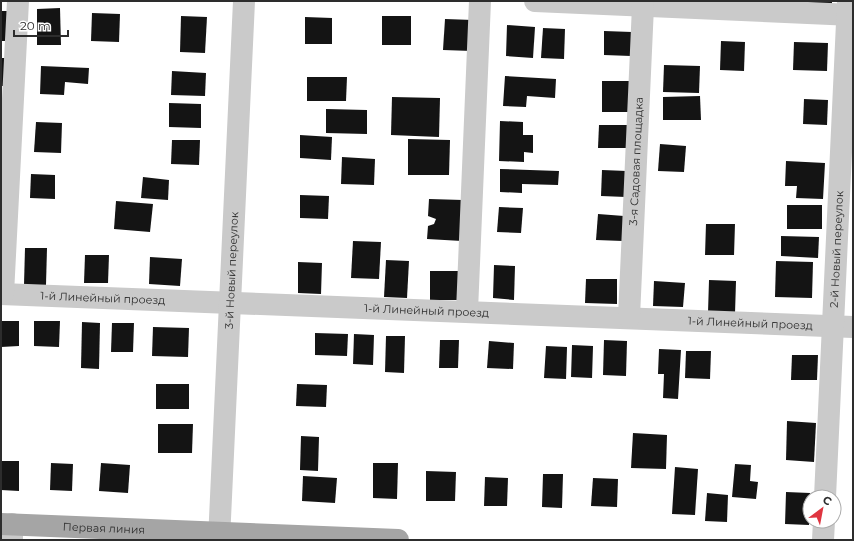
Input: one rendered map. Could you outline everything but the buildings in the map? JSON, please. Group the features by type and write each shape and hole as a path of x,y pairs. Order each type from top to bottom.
{"main road":[{"name":"Первая линия","path":"8,529 398,540"}],"street":[{"path":"2,294 18,1"},
{"name":"3-й Новый переулок","path":"219,536 244,1"},
{"path":"468,311 480,1"},
{"path":"535,1 643,6 849,10"},
{"name":"3-я Садовая площадка","path":"629,317 643,6"},
{"name":"2-й Новый переулок","path":"826,489 843,326 849,10"},
{"name":"1-й Линейный проезд","path":"2,294 843,326"},
{"path":"823,540 824,529"}]}
